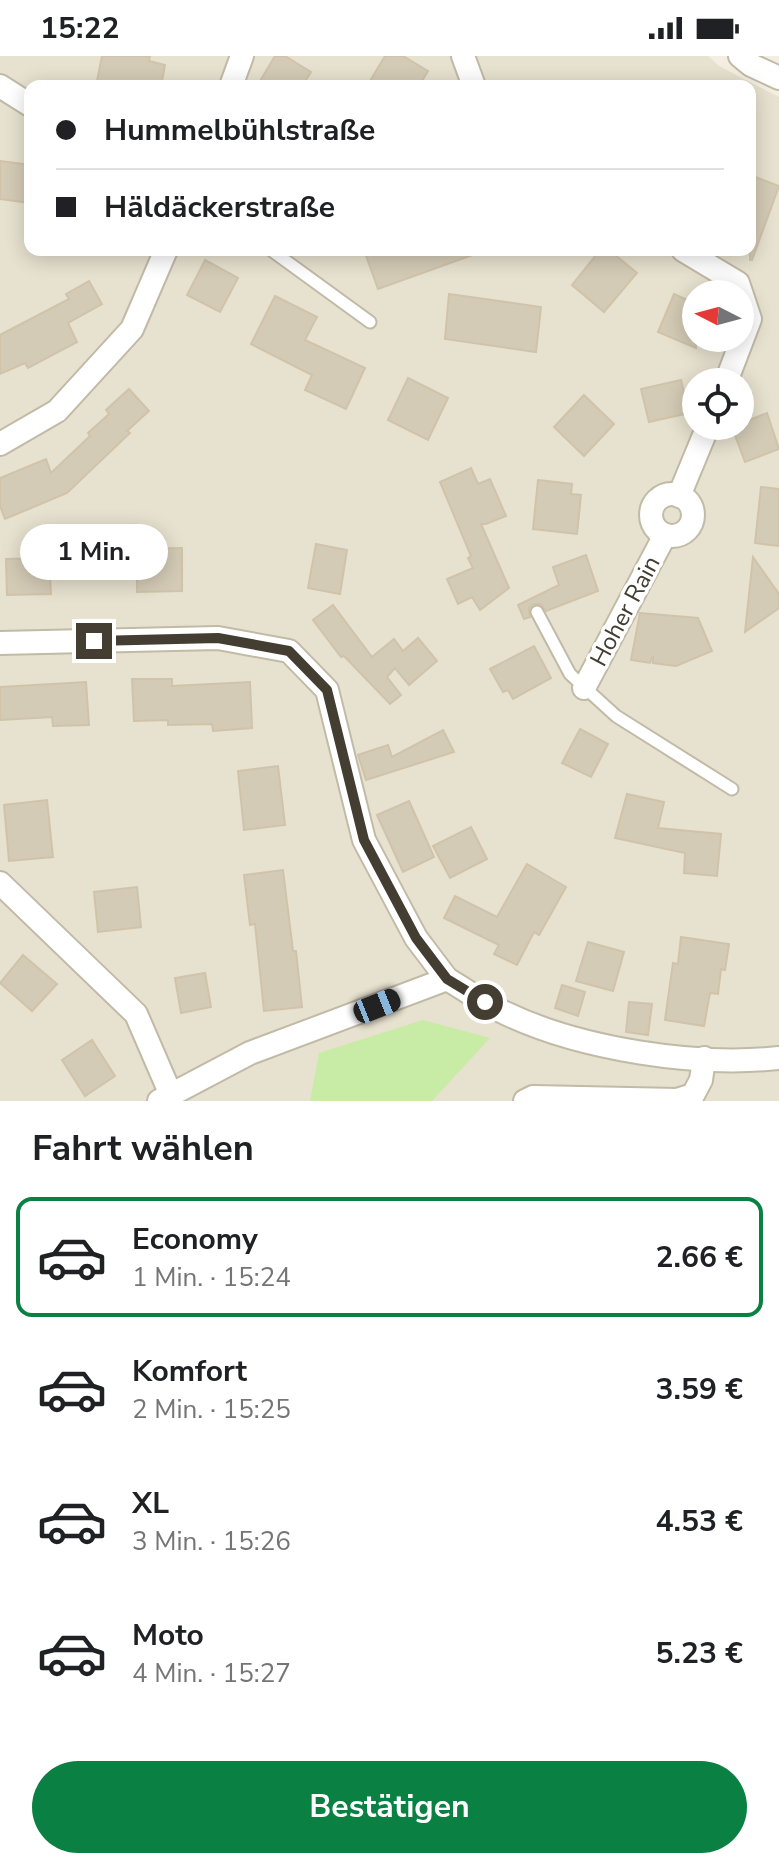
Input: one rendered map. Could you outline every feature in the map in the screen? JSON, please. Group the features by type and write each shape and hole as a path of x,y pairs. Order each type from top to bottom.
{"street":[{"path":"233,80 242,56"},
{"path":"463,56 472,80"},
{"path":"740,56 751,65 779,78"},
{"path":"0,86 24,101"},
{"path":"0,444 57,411 132,329 163,256"},
{"path":"693,256 738,283 750,319 731,368"},
{"name":"Hoher Rain","path":"584,688 665,535 652,521 652,508 660,498 672,494 679,496 702,440"},
{"path":"0,643 218,638 289,651 327,690 364,840 416,938 447,979 505,1013 584,1042 651,1055 779,1058"},
{"path":"0,883 136,1014 165,1098 250,1053 447,979"},
{"path":"525,1101 533,1097 677,1100 693,1095 701,1080 704,1058"}],"lane":[{"path":"279,256 370,322"},
{"path":"537,612 570,674 584,688 616,716 732,789"}],"shaded area":[{"path":"0,56 708,56 719,66 746,80 24,80 24,256 756,256 756,85 779,97 779,1101 0,1101"}],"green space":[{"path":"423,1020 490,1038 432,1101 310,1101 319,1053"}],"building":[{"path":"102,56 150,56 149,61 165,65 162,80 97,80"},
{"path":"275,56 285,56 311,72 306,80 261,80"},
{"path":"385,56 403,56 428,71 423,80 371,80"},
{"path":"0,161 24,164 24,202 0,199"},
{"path":"756,177 779,186 756,249"},
{"path":"366,256 470,256 378,289"},
{"path":"595,256 616,256 637,273 604,312 572,285"},
{"path":"205,260 238,278 220,312 187,295"},
{"path":"89,281 102,304 68,323 77,342 28,368 25,363 0,374 0,335 69,299 66,294"},
{"path":"449,294 541,307 536,352 445,339"},
{"path":"674,294 682,298 682,342 658,332"},
{"path":"275,296 317,317 305,340 365,368 346,409 305,390 312,375 251,344"},
{"path":"408,378 448,398 428,440 388,420"},
{"path":"681,380 682,415 649,422 641,389"},
{"path":"129,389 149,411 127,431 130,433 67,493 5,519 0,506 0,478 46,459 51,473 90,436 88,433 109,414 106,410"},
{"path":"584,395 614,424 584,456 554,427"},
{"path":"767,413 779,449 745,462 737,440 754,440 754,418"},
{"path":"471,468 478,484 490,479 506,516 481,524 509,588 480,610 472,597 458,604 447,579 473,568 468,558 471,556 440,482"},
{"path":"538,480 572,484 571,494 581,495 577,534 533,529"},
{"path":"761,487 779,489 779,546 755,543"},
{"path":"316,544 347,550 340,594 308,588"},
{"path":"182,548 182,591 137,592 137,549"},
{"path":"586,555 598,591 546,611 541,604 534,604 529,608 530,617 524,619 518,605 559,585 553,567"},
{"path":"753,557 779,594 779,608 745,632"},
{"path":"49,558 51,594 7,595 6,559"},
{"path":"333,605 372,657 394,639 403,651 418,638 437,661 409,685 395,668 387,677 401,695 390,704 344,656 341,657 313,620"},
{"path":"640,613 698,618 712,651 676,666 653,663 653,656 650,663 631,660"},
{"path":"534,646 551,678 513,699 508,690 503,692 490,669"},
{"path":"132,679 172,679 172,686 250,682 252,728 213,731 212,724 168,725 168,720 134,721"},
{"path":"86,682 89,725 53,726 52,717 0,720 0,687"},
{"path":"580,729 608,744 591,777 562,763"},
{"path":"443,730 454,752 366,780 358,755 388,745 392,757"},
{"path":"278,766 285,825 244,830 238,771"},
{"path":"627,794 664,802 658,828 721,834 717,876 684,873 685,853 615,838"},
{"path":"47,800 53,857 9,861 4,805"},
{"path":"409,801 434,857 403,872 377,815"},
{"path":"471,827 487,859 450,878 433,846"},
{"path":"527,864 566,887 539,935 534,932 517,965 494,954 499,945 444,918 455,896 497,917"},
{"path":"283,870 302,1007 264,1011 255,924 250,925 244,875"},
{"path":"137,887 141,927 98,932 94,892"},
{"path":"681,937 729,944 725,970 721,969 718,994 710,993 704,1026 665,1020 673,963 678,964"},
{"path":"588,942 624,952 613,991 576,981"},
{"path":"23,955 57,984 32,1011 0,983"},
{"path":"205,973 211,1007 181,1013 175,978"},
{"path":"562,985 585,992 578,1016 555,1008"},
{"path":"629,1002 652,1004 648,1035 626,1032"},
{"path":"92,1040 115,1076 85,1096 62,1060"}],"route":[{"path":"94,641 218,638 289,651 327,690 364,840 416,938 447,979 485,1002"}]}
